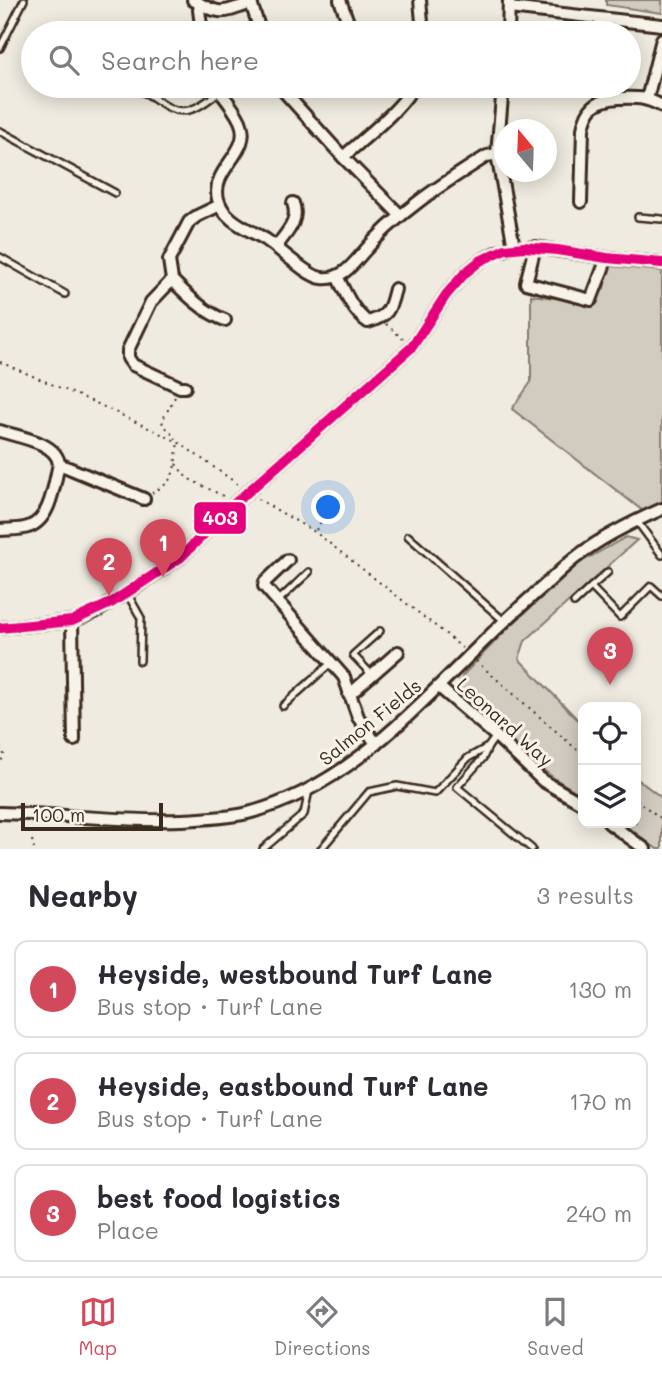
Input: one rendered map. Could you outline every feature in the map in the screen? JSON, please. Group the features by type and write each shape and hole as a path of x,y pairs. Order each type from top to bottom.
{"street":[{"path":"340,0 348,21"},
{"path":"420,0 422,21"},
{"path":"196,2 213,11 227,12 250,2 257,21"},
{"path":"196,2 200,21"},
{"path":"509,4 633,21"},
{"path":"641,22 662,25"},
{"path":"647,99 662,38"},
{"path":"224,98 240,120 243,138 241,146 218,183 220,205 227,216 276,247 310,273 323,278 346,272 400,215 451,178 487,156 494,155"},
{"path":"290,98 400,215"},
{"path":"343,157 405,98"},
{"path":"500,119 502,98"},
{"path":"581,202 583,129 586,118 597,103 624,98"},
{"path":"640,98 662,106"},
{"path":"502,182 513,247"},
{"path":"276,247 295,220 293,203"},
{"path":"220,205 189,222 169,260 172,280 216,316 226,320"},
{"path":"0,628 72,621 95,612 181,556 229,502 267,475 412,347 446,295 465,273 480,261 513,247 535,247 662,263"},
{"path":"535,247 526,283 591,300 607,258"},
{"path":"337,276 352,305 368,323 380,319 390,309 395,289"},
{"path":"172,280 151,302 127,354 133,365 183,387"},
{"path":"0,431 48,446 59,458 48,506 40,521 27,527 0,530"},
{"path":"59,464 144,499"},
{"name":"Salmon Fields","path":"0,813 141,821 200,819 246,814 309,790 344,770 376,744 439,687 504,621 579,554 636,520 662,509"},
{"path":"288,560 264,586 344,677 358,717 376,744"},
{"path":"72,621 74,740"},
{"path":"349,695 398,652"},
{"name":"Leonard Way","path":"439,687 543,781 578,801"},
{"path":"616,828 645,849"}],"lane":[{"path":"0,48 24,0"},
{"path":"153,98 170,109 182,112 195,109 210,98"},
{"path":"0,131 115,193"},
{"path":"638,217 662,219"},
{"path":"0,257 65,294"},
{"path":"636,520 662,555"},
{"path":"408,536 504,621"},
{"path":"278,601 309,572"},
{"path":"574,603 607,572"},
{"path":"590,587 620,617 652,586 662,596"},
{"path":"127,593 141,618 141,661"},
{"path":"372,675 353,655 380,631"},
{"path":"283,706 332,662"},
{"path":"457,787 483,758 496,736"},
{"path":"320,849 369,792 397,786 435,793 468,758 488,747"},
{"path":"445,783 457,787 532,849"},
{"path":"263,849 304,814 309,790"}],"path":[{"path":"380,319 412,347"},
{"path":"0,362 178,442 246,491"},
{"path":"144,499 167,483 176,464 178,442 162,421 183,387"},
{"path":"176,464 187,478 229,502"},
{"path":"258,499 315,532 438,627 578,751"},
{"path":"315,532 333,501"},
{"path":"0,747 5,756 0,762"},
{"path":"641,804 662,819"},
{"path":"32,840 34,849"}],"shaded area":[{"path":"606,0 662,0 662,13 606,5"},
{"path":"609,266 662,271 662,503 643,511 512,409 531,382 531,295 594,303 604,288"},
{"path":"626,537 637,540 525,641 519,659 578,720 578,793 526,757 460,694 458,685 463,675 505,631 578,564"},
{"path":"641,782 662,798 662,849 657,849 629,828 641,828"}],"transit line":[{"name":"403","path":"0,628 72,621 111,603 181,557 233,505 412,347 446,295 465,273 480,261 505,249 524,247 662,263"}],"place":[{"name":"Heyside, westbound Turf Lane","path":"163,577"},
{"name":"Heyside, eastbound Turf Lane","path":"109,596"},
{"name":"best food logistics","path":"610,685"}]}
